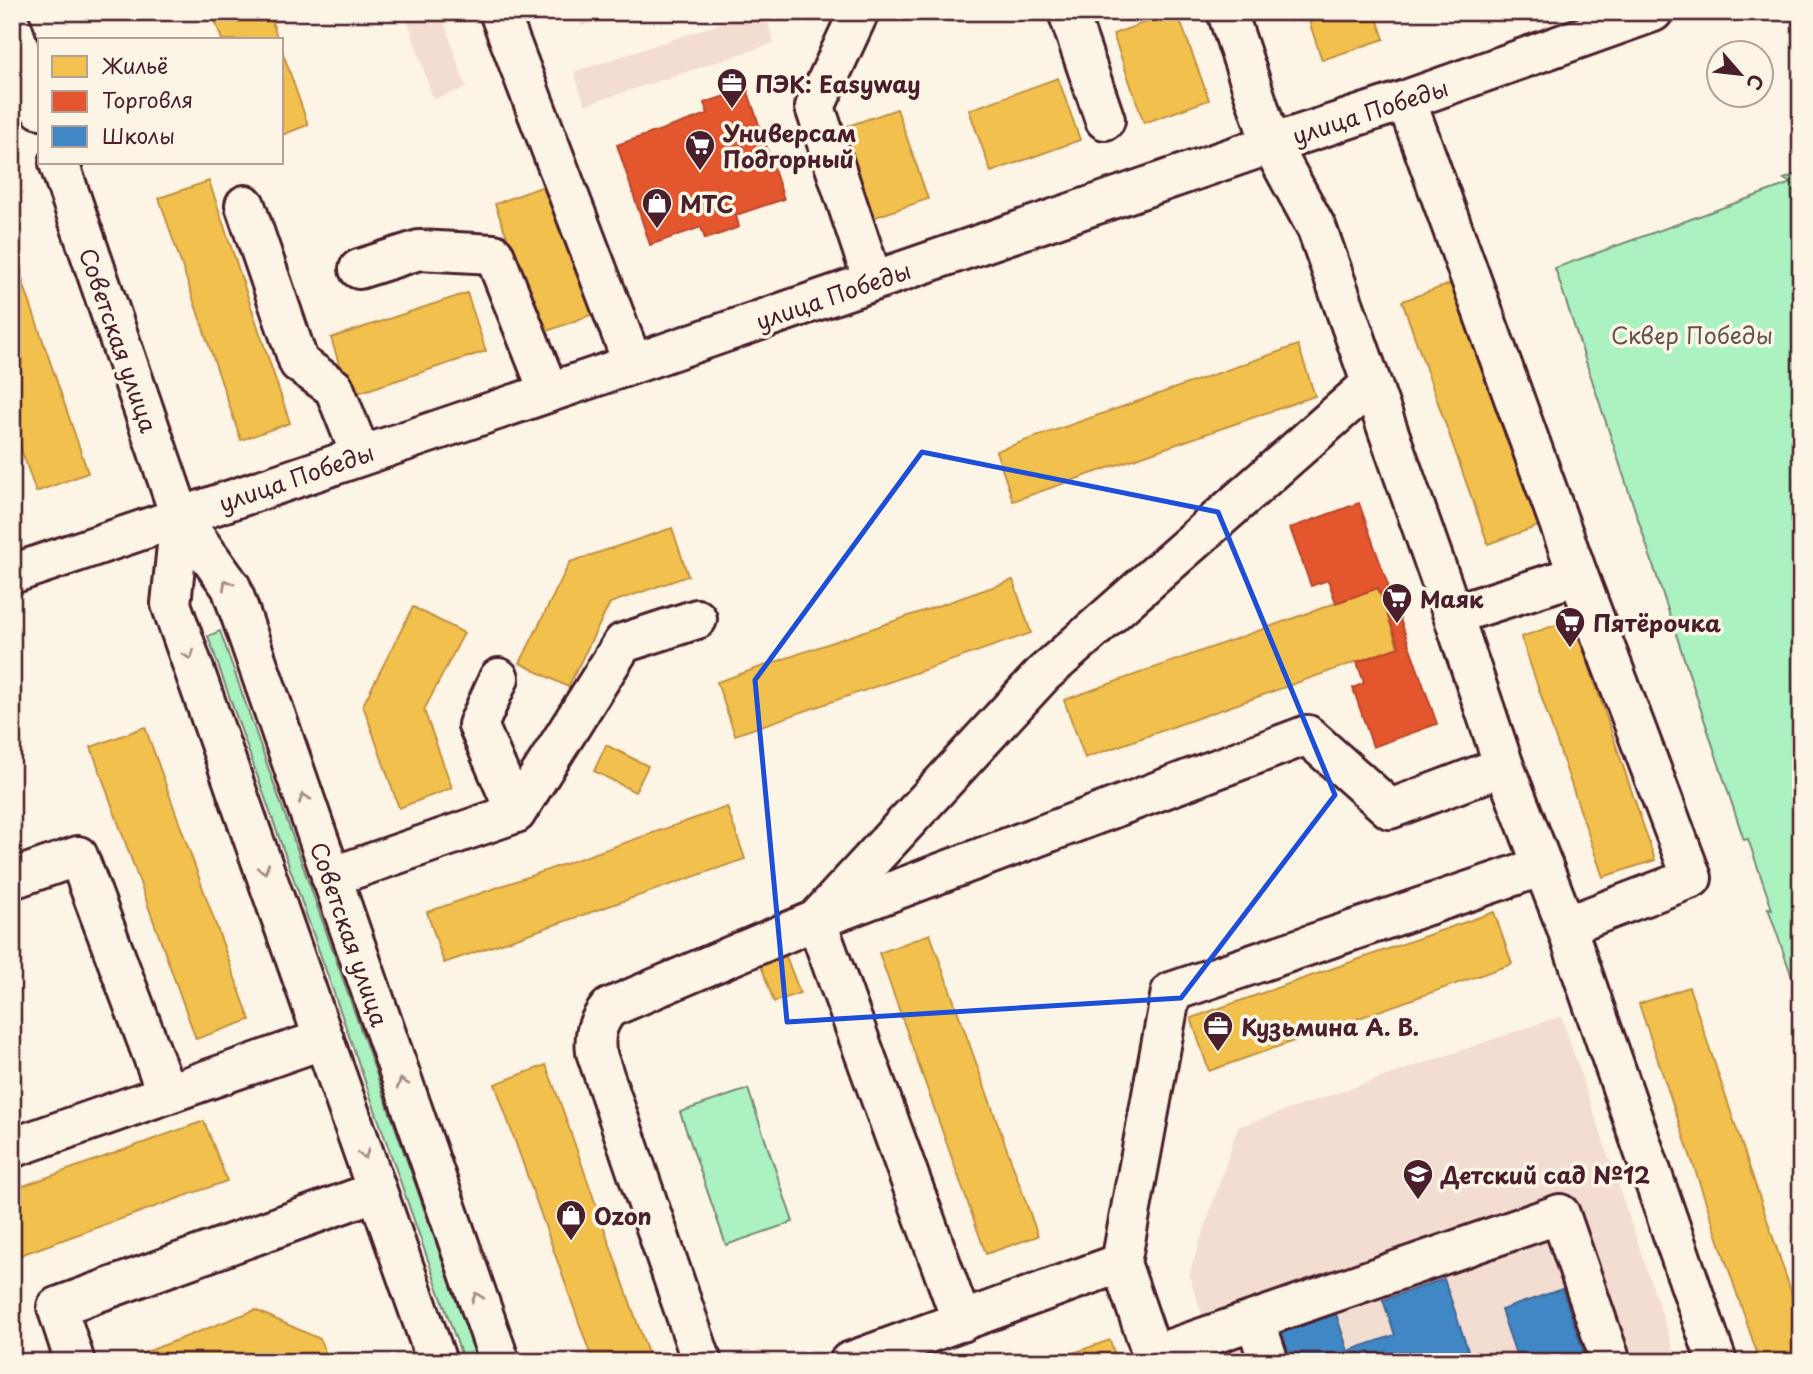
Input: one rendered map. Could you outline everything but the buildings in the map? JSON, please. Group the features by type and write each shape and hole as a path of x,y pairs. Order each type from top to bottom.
{"street":[{"path":"499,12 632,364"},
{"path":"873,281 815,107 856,19 893,12"},
{"path":"1068,12 1105,120"},
{"path":"1227,12 1271,144 1317,229 1504,766 1566,926 1717,1362"},
{"name":"улица Победы","path":"12,574 1406,100 1630,16"},
{"path":"12,28 38,103"},
{"path":"1406,100 1578,575 1692,878 1566,926"},
{"name":"Советская улица","path":"59,164 180,516 231,587 500,1362"},
{"path":"245,205 299,363 334,388 360,456"},
{"path":"359,269 419,250 494,254 549,392"},
{"path":"816,920 1042,675 1370,385"},
{"name":"Советская улица","path":"180,516 171,604 437,1362"},
{"path":"1453,615 1578,575"},
{"path":"331,877 516,813 623,643 697,619"},
{"path":"499,678 478,724 516,813"},
{"path":"702,1362 596,1052 594,1037 599,1020 609,1008 816,920 1307,735 1390,809 1504,766"},
{"path":"12,879 78,856 167,1094"},
{"path":"1543,866 1171,992 1121,1263 1154,1359 1255,1320 1560,1214 1611,1362"},
{"path":"816,920 962,1321"},
{"path":"12,1148 324,1039"},
{"path":"75,1362 57,1307 377,1191"},
{"path":"849,1362 922,1350 962,1321 1121,1263"},
{"path":"1255,1320 1269,1362"}],"highlighted area":[{"path":"922,452 1218,512 1335,795 1181,998 787,1022 755,680"}],"shaded area":[{"path":"405,12 441,12 466,88 433,99"},
{"path":"577,12 624,12 581,26"},
{"path":"756,12 764,12 774,43 585,105 574,72"},
{"name":"Детский сад №12","path":"1561,1016 1678,1362 1218,1362 1189,1275 1238,1127"}],"green space":[{"name":"Сквер Победы","path":"1801,173 1801,1003 1768,908 1772,909 1748,839 1744,840 1555,268 1791,183 1784,179"},
{"path":"220,631 478,1362 464,1362 208,636"},
{"path":"748,1089 793,1222 726,1245 680,1112"}],"place":[{"name":"ПЭК: Easyway","path":"732,110"},
{"name":"Универсам Подгорный","path":"700,172"},
{"name":"МТС","path":"657,230"},
{"name":"Маяк","path":"1397,625"},
{"name":"Пятёрочка","path":"1570,649"},
{"name":"Кузьмина А. В.","path":"1218,1053"},
{"name":"Детский сад №12","path":"1418,1201"},
{"name":"Ozon","path":"571,1242"}]}
